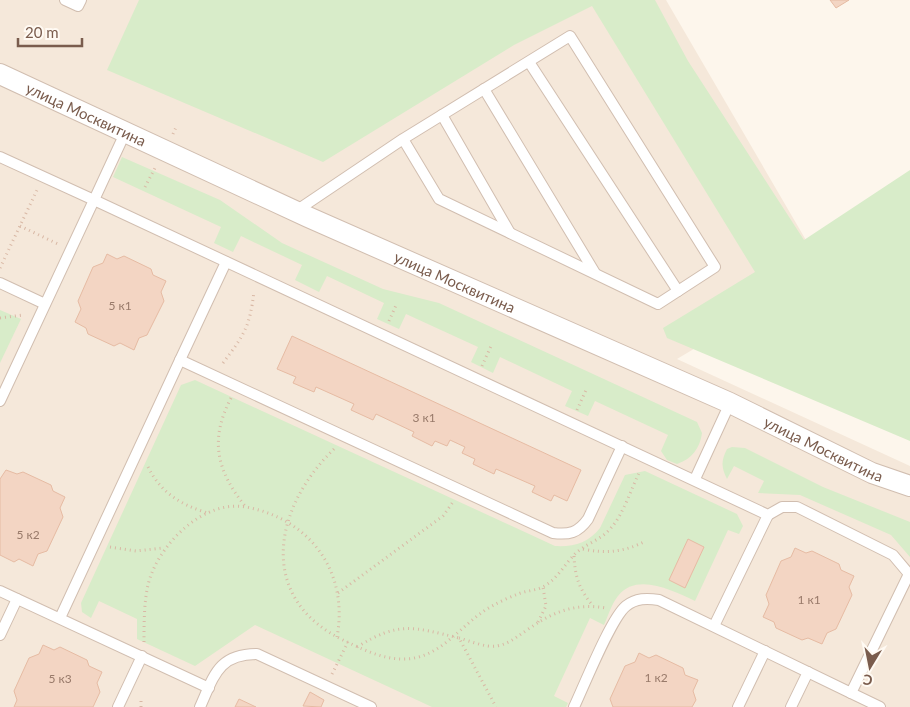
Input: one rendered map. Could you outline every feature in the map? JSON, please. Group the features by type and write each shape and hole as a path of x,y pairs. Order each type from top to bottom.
{"street":[{"name":"улица Москвитина","path":"0,74 296,211 730,403 872,473 910,486"}],"lane":[{"path":"65,0 78,6 81,0"},
{"path":"296,211 403,139 570,36 715,267 658,304 439,199 403,139"},
{"path":"529,62 678,291"},
{"path":"484,89 595,274"},
{"path":"442,115 510,233"},
{"path":"0,401 126,131"},
{"path":"0,157 695,479 768,515"},
{"path":"60,618 226,262"},
{"path":"0,283 45,304"},
{"path":"180,360 553,533 566,535 575,532 588,519 622,446"},
{"path":"695,479 730,403"},
{"path":"714,626 768,515 782,507 796,507 893,555 909,574 851,693"},
{"path":"0,590 209,688"},
{"path":"574,707 619,614 634,601 647,598 659,600 880,707"},
{"path":"0,635 17,599"},
{"path":"738,707 765,651"},
{"path":"200,707 220,666 230,658 244,654 257,654 371,707"},
{"path":"118,707 144,657"},
{"path":"791,707 808,672"}],"path":[{"path":"0,268 43,176"},
{"path":"20,226 71,250"},
{"path":"248,285 263,292"},
{"path":"221,366 245,334 249,323 254,288"},
{"path":"214,363 230,370"},
{"path":"236,387 221,422 218,446 226,478 245,506"},
{"path":"347,438 328,455 309,478 288,521 284,536 282,560 286,581 299,606 315,623 357,647 389,657 417,658 430,654 492,606 518,594 543,587 582,549 612,527 646,457"},
{"path":"139,449 157,483 169,496 188,507 208,513"},
{"path":"144,657 147,586 155,563 164,548 187,526 208,513 225,508 245,506 288,521 317,547 330,566 338,593 340,610 337,637"},
{"path":"338,593 447,512"},
{"path":"582,549 615,552 646,541"},
{"path":"95,542 121,550 164,548"},
{"path":"574,556 574,572 578,586 594,606"},
{"path":"538,622 546,606 543,587"},
{"path":"357,647 382,632 412,627 494,647 517,638 538,622 565,609 594,606 606,608"},
{"path":"459,638 496,707"},
{"path":"326,686 348,642"}],"shaded area":[{"path":"0,0 666,0 824,271 677,359 910,466 910,707 0,707"}],"green space":[{"path":"139,0 655,0 688,61 804,240 910,170 910,441 667,338 663,328 755,272 592,6 514,45 323,162 107,70"},
{"path":"122,157 220,200 282,243 383,289 439,303 697,422 702,433 697,448 691,456 677,464 667,460 661,451 668,435 595,401 588,416 565,406 572,391 500,357 493,373 471,362 478,347 406,314 399,329 377,319 384,303 327,276 319,292 295,280 302,265 241,236 233,252 214,243 221,227 113,177"},
{"path":"0,310 21,319 0,363"},
{"path":"195,380 555,546 574,545 591,537 600,528 625,475 645,471 737,514 743,526 739,534 728,530 695,601 655,586 635,585 626,589 618,596 604,625 590,618 554,696 568,703 566,707 432,707 255,625 195,666 137,639 137,619 99,601 91,618 82,612 81,603 181,385","holes":["688,540 704,547 685,588 669,580"]},
{"path":"732,447 745,448 823,487 910,522 910,557 891,535 800,495 758,493 764,481 734,466 727,479 723,461 727,449"}],"building":[{"path":"830,0 849,0 836,8"},
{"path":"107,254 117,259 124,256 151,269 153,275 166,281 161,292 164,301 147,335 139,338 134,350 120,343 114,346 88,334 86,328 75,322 81,309 78,301 93,267 103,263"},
{"path":"292,336 581,470 567,501 554,495 551,501 532,492 535,486 496,469 494,474 473,464 475,459 462,453 465,447 450,440 447,446 435,441 432,446 412,436 414,432 376,414 373,420 351,410 354,404 316,387 314,392 293,383 296,377 277,369"},
{"path":"6,470 17,474 23,472 51,485 53,491 65,497 60,508 63,517 47,551 38,554 33,566 19,559 14,562 0,555 0,479"},
{"path":"688,539 704,547 685,588 669,580"},
{"path":"795,548 806,553 812,551 839,564 841,570 854,576 849,587 852,595 836,629 827,633 822,644 808,638 802,640 776,628 774,622 763,617 769,604 766,595 781,561 791,557"},
{"path":"43,645 54,650 60,647 87,660 89,666 102,672 97,683 100,692 93,707 14,707 17,700 14,691 29,658 39,654"},
{"path":"639,653 649,658 656,655 683,668 685,675 698,680 693,691 696,700 692,707 613,707 610,699 625,666 635,662"},
{"path":"310,692 324,700 321,707 303,706"},
{"path":"239,699 256,707 235,707"}]}
